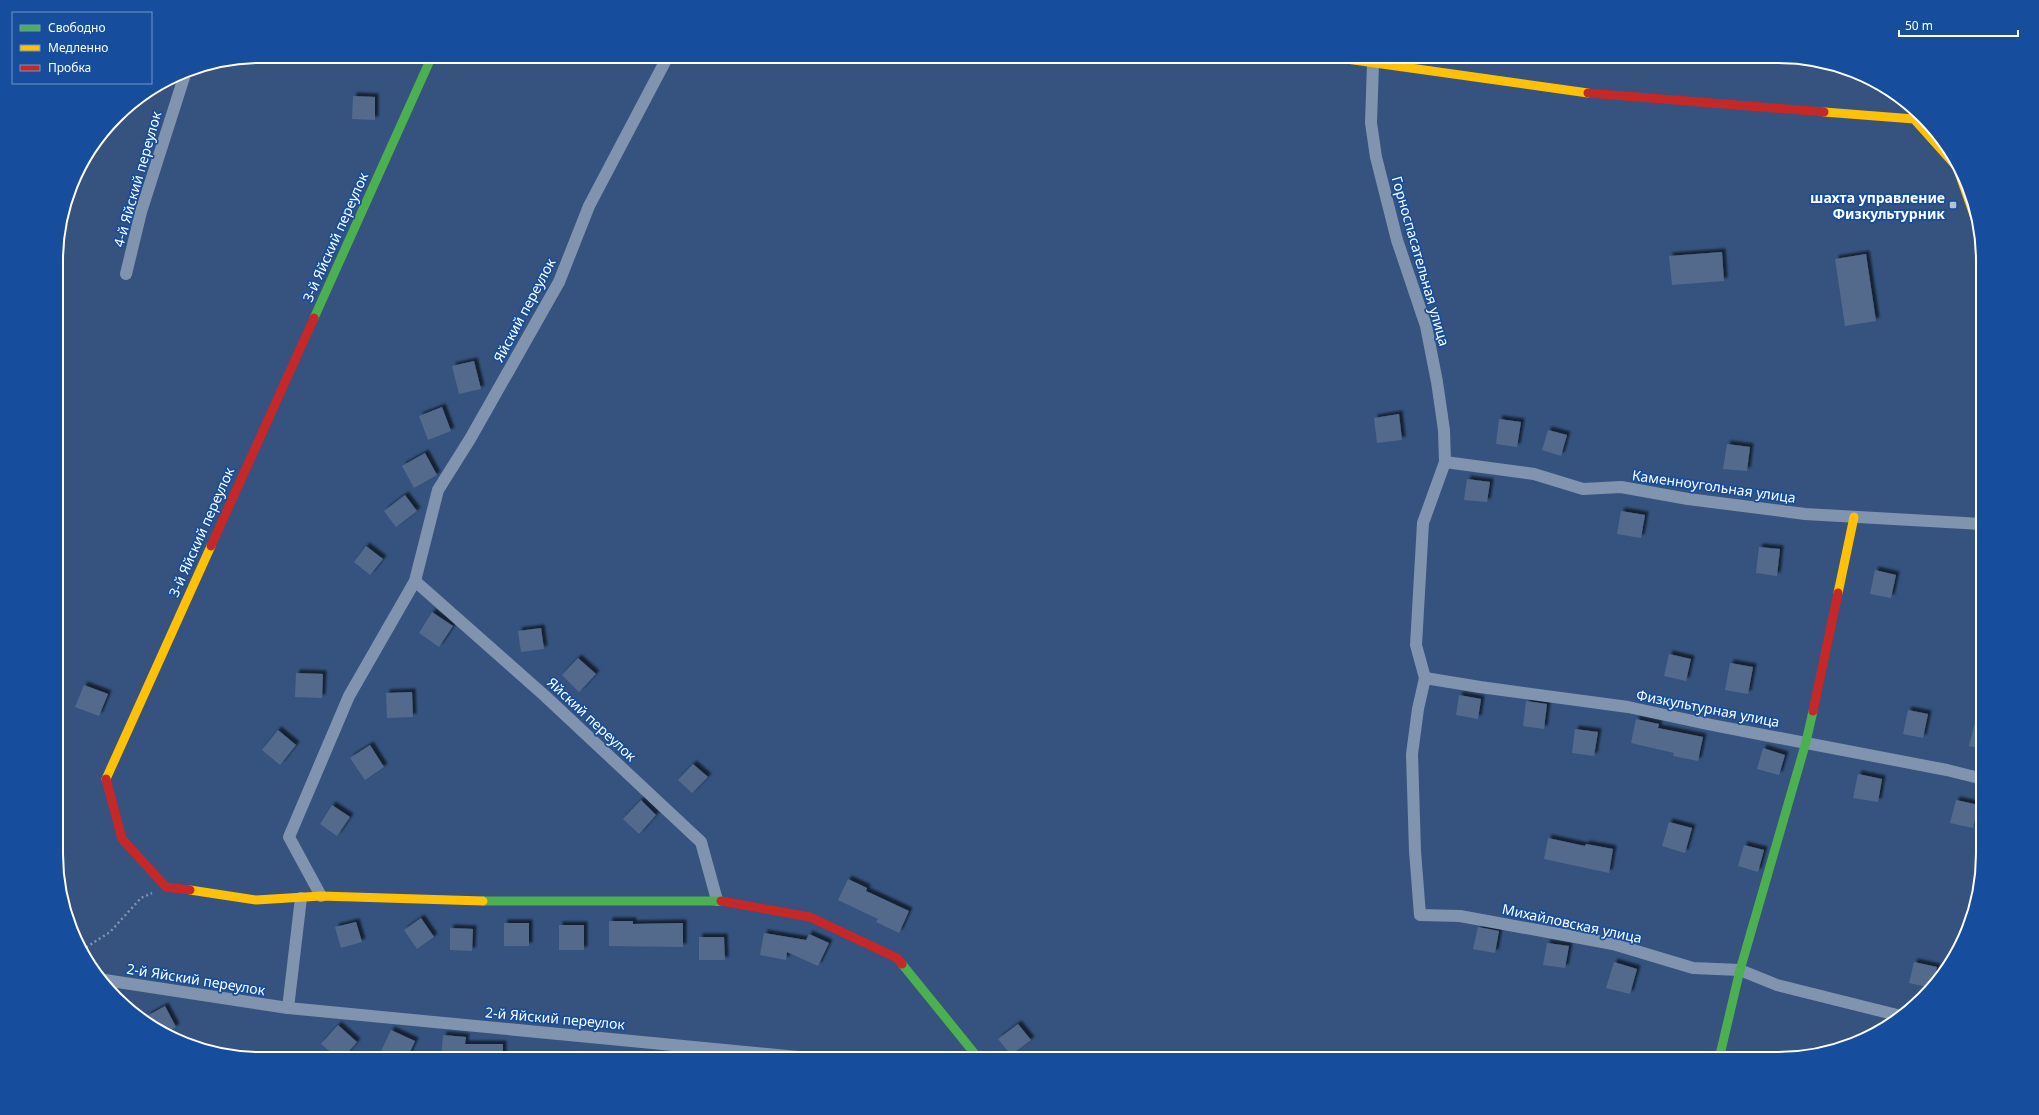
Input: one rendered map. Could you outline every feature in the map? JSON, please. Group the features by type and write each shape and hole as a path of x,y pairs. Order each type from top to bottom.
{"street":[{"name":"3-й Яйский переулок","path":"166,887 122,839 105,781 429,63"},
{"name":"Яйский переулок","path":"320,896 289,837 348,696 416,581 438,490 470,439 559,282 589,206 664,63"},
{"path":"1367,63 1592,94 1914,119 1940,147"},
{"name":"Горноспасательная улица","path":"1373,64 1371,122 1376,157 1397,240 1426,326 1443,423 1445,462 1423,523 1416,645 1425,678 1418,709 1412,754 1415,851 1420,915"},
{"name":"4-й Яйский переулок","path":"126,274 141,212 184,79"},
{"name":"Каменноугольная улица","path":"1445,462 1534,474 1583,489 1621,487 1688,499 1805,514 1976,524"},
{"path":"1721,1052 1740,970 1806,742 1854,517"},
{"name":"Яйский переулок","path":"416,581 545,696 701,842 717,900"},
{"name":"Физкультурная улица","path":"1425,678 1628,707 1976,778"},
{"path":"166,887 256,900 320,896 467,901 717,900 810,917 897,958 973,1052"},
{"path":"288,1008 301,898"},
{"name":"Михайловская улица","path":"1420,915 1460,916 1613,944 1693,968 1740,970 1777,985 1894,1014"},
{"name":"2-й Яйский переулок","path":"108,981 288,1008 747,1052"}],"path":[{"path":"86,947 110,932 141,898 166,887"}],"building":[{"path":"353,96 375,97 375,120 352,119"},
{"path":"1722,252 1724,281 1672,285 1669,256"},
{"path":"1866,254 1876,321 1845,326 1835,259"},
{"path":"474,361 481,389 459,394 452,366"},
{"path":"442,407 451,431 428,440 419,416"},
{"path":"1399,414 1402,440 1377,443 1374,418"},
{"path":"1499,419 1521,422 1517,447 1496,444"},
{"path":"1548,430 1567,435 1561,456 1542,450"},
{"path":"1727,444 1750,447 1747,471 1723,469"},
{"path":"425,453 437,475 414,488 402,466"},
{"path":"1467,479 1490,482 1487,502 1464,500"},
{"path":"405,495 417,511 396,527 384,511"},
{"path":"1621,511 1645,515 1641,538 1617,534"},
{"path":"366,546 383,559 370,575 354,562"},
{"path":"1759,547 1780,549 1777,576 1756,573"},
{"path":"1875,570 1896,575 1891,598 1870,594"},
{"path":"432,612 453,626 439,647 419,633"},
{"path":"541,628 544,649 521,652 518,631"},
{"path":"1669,654 1691,659 1686,681 1664,676"},
{"path":"578,658 596,674 579,692 562,675"},
{"path":"1730,663 1753,667 1748,694 1725,690"},
{"path":"296,673 323,674 322,698 295,697"},
{"path":"84,685 108,694 99,716 75,707"},
{"path":"412,692 413,717 387,718 386,693"},
{"path":"1459,695 1481,699 1478,719 1456,715"},
{"path":"1526,701 1547,704 1544,729 1523,726"},
{"path":"1908,710 1928,714 1923,738 1903,734"},
{"path":"1636,719 1659,724 1658,728 1703,737 1698,761 1673,756 1674,753 1631,743"},
{"path":"1976,719 1976,748 1969,746"},
{"path":"1575,729 1598,732 1594,756 1572,753"},
{"path":"278,730 296,745 280,765 262,750"},
{"path":"370,745 384,767 365,780 350,758"},
{"path":"1763,748 1785,755 1779,775 1757,769"},
{"path":"693,764 708,777 692,793 678,780"},
{"path":"1858,774 1882,779 1878,802 1853,798"},
{"path":"641,800 656,815 639,834 623,819"},
{"path":"1956,800 1976,804 1976,816 1973,828 1950,823"},
{"path":"332,805 350,817 337,836 320,824"},
{"path":"1669,822 1692,828 1685,853 1662,846"},
{"path":"1548,838 1585,846 1586,844 1613,849 1609,873 1544,859"},
{"path":"1744,845 1764,850 1758,872 1738,866"},
{"path":"848,879 867,888 866,891 909,911 899,933 876,922 878,919 838,900"},
{"path":"421,918 434,937 417,949 404,930"},
{"path":"609,921 633,921 633,924 683,923 683,947 609,946"},
{"path":"356,922 362,942 341,948 335,927"},
{"path":"504,923 529,923 529,946 504,946"},
{"path":"559,925 584,925 584,950 559,950"},
{"path":"1478,927 1499,931 1495,953 1473,949"},
{"path":"450,928 473,929 472,951 450,950"},
{"path":"764,933 806,940 809,934 829,943 818,966 787,952 786,960 760,955"},
{"path":"699,937 724,937 725,960 699,960"},
{"path":"1547,943 1569,946 1565,968 1543,965"},
{"path":"1614,962 1637,969 1630,994 1606,988"},
{"path":"1914,962 1937,967 1935,975 1925,987 1909,983"},
{"path":"165,1006 176,1027 170,1030 147,1016"},
{"path":"1018,1024 1031,1040 1015,1052 1009,1052 998,1039"},
{"path":"338,1025 357,1042 348,1052 331,1052 321,1044"},
{"path":"391,1030 415,1041 410,1052 380,1052"},
{"path":"443,1035 466,1037 465,1044 503,1044 503,1052 442,1052"}],"traffic: fast":[{"path":"314,318 429,63"},
{"path":"1721,1052 1740,970 1806,742 1813,711"},
{"path":"483,901 721,901"},
{"path":"902,964 973,1052"}],"traffic: slow":[{"path":"1375,63 1588,93"},
{"path":"1824,112 1914,119 1944,152"},
{"path":"1838,593 1854,517"},
{"path":"106,779 211,546"},
{"path":"190,890 256,900 321,896 483,901"}],"traffic: jam":[{"path":"1588,93 1824,112"},
{"path":"211,546 314,318"},
{"path":"1813,711 1838,593"},
{"path":"106,779 122,839 166,887 190,890"},
{"path":"721,901 810,917 897,958 902,964"}],"place":[{"name":"шахта управление Физкультурник","path":"1953,205"}]}
